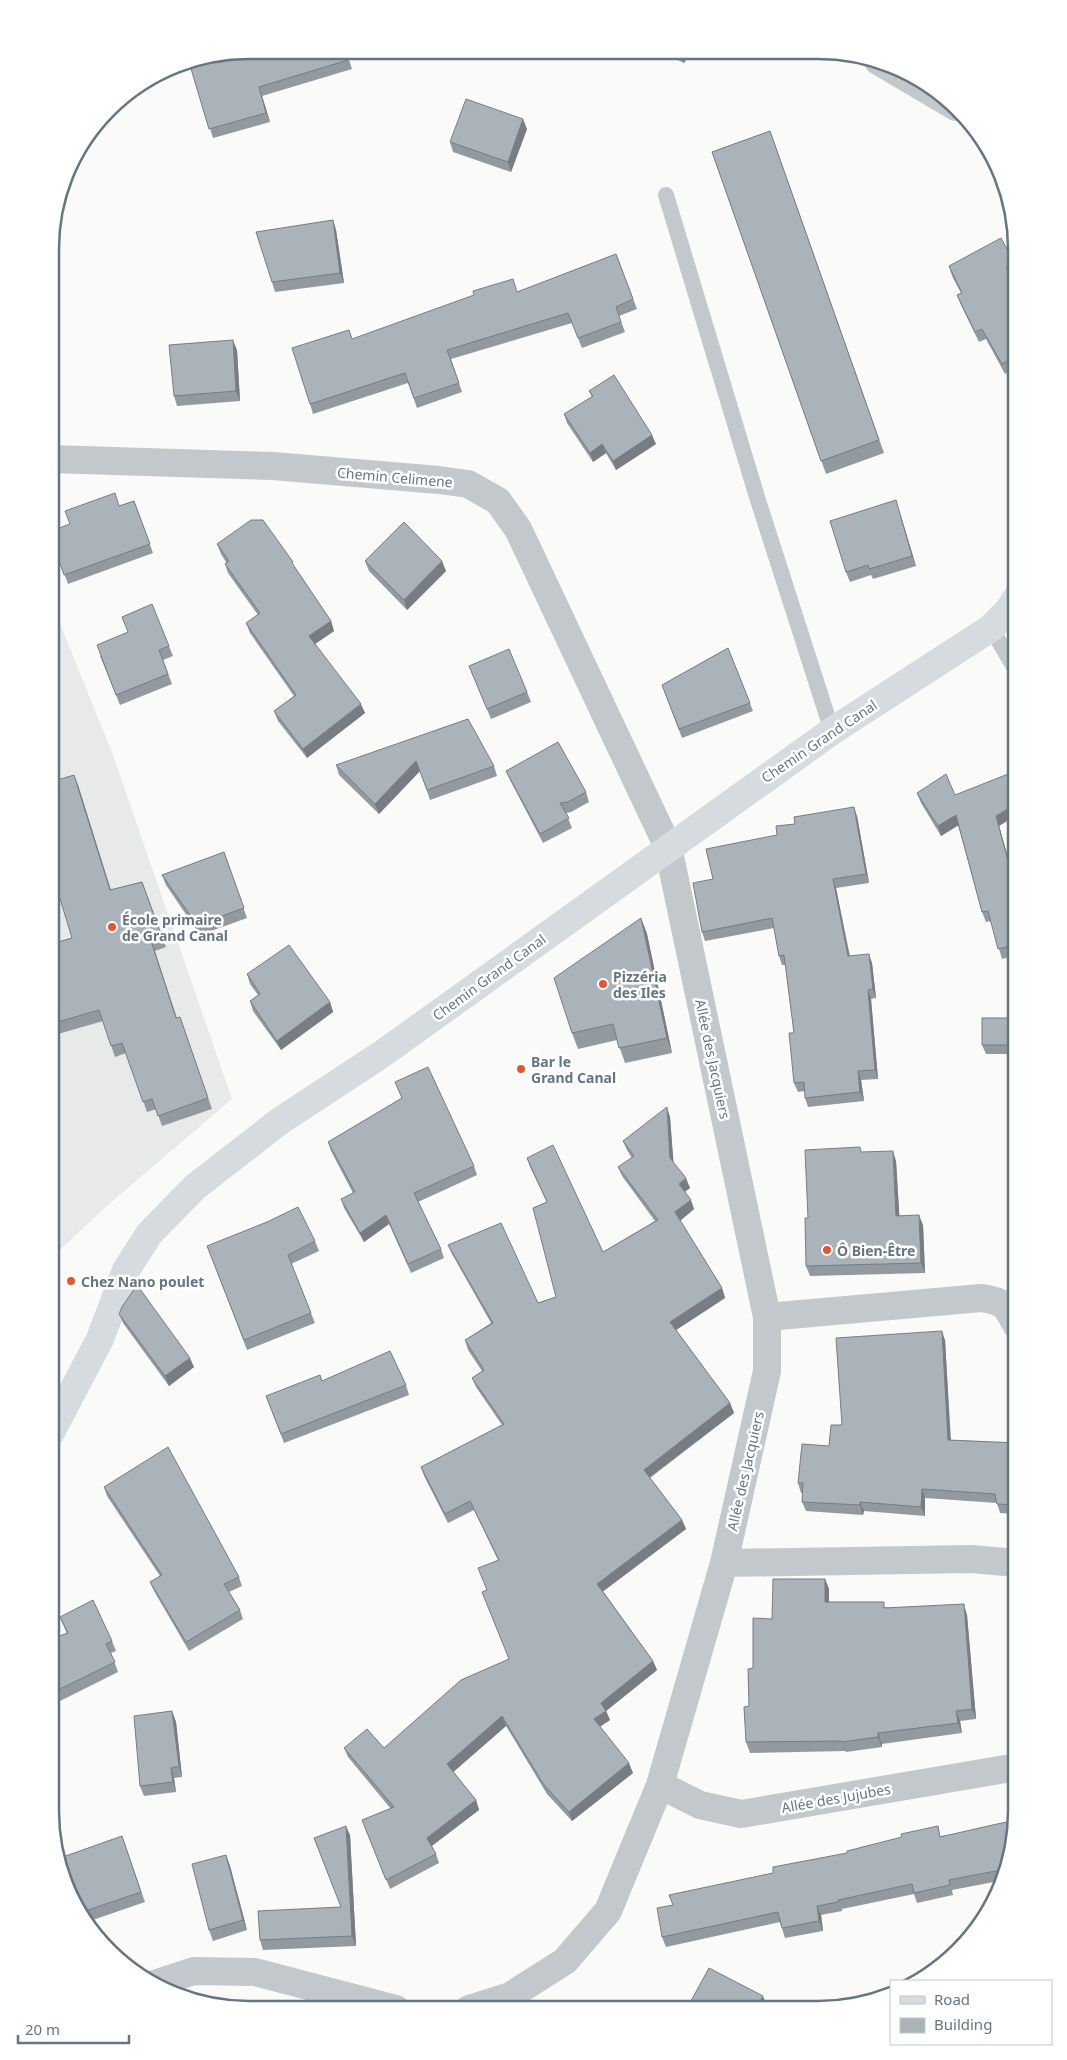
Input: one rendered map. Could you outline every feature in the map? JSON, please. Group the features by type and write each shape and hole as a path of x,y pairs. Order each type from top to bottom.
{"street":[{"name":"Chemin Celimene","path":"59,459 273,466 439,480 468,484 498,501 518,529 668,847"},
{"name":"Chemin Grand Canal","path":"59,1417 100,1339 126,1270 149,1234 195,1187 280,1121 382,1054 832,731 991,628 1008,610"},
{"name":"Allée des Jacquiers","path":"494,2001 510,1996 565,1961 608,1911 660,1785 724,1563 767,1371 767,1317 668,847"},
{"path":"767,1317 981,1298 998,1300 1008,1310"},
{"path":"724,1563 971,1559 1008,1561"},
{"name":"Allée des Jujubes","path":"660,1785 700,1805 741,1814 1008,1769"},
{"path":"163,1981 194,1971 255,1972 366,2001"}],"lane":[{"path":"666,195 757,497 832,731"},
{"path":"991,628 1008,657"}],"shaded area":[{"name":"École primaire de Grand Canal","path":"59,621 113,755 232,1099 109,1204 59,1251"}],"building":[{"path":"236,59 348,59 259,87 266,113 209,129 191,68 212,62"},
{"path":"466,99 523,119 508,162 450,142"},
{"path":"770,131 879,440 821,461 712,152"},
{"path":"333,220 340,273 272,282 256,232"},
{"path":"1001,238 1008,251 1008,267 1006,268 1008,271 1008,360 1002,364 982,329 975,332 957,295 962,293 949,266"},
{"path":"616,254 633,299 616,307 621,322 578,338 568,313 447,350 459,383 414,398 405,373 310,404 292,348 349,330 352,339 474,295 473,291 513,279 517,292"},
{"path":"233,340 236,391 174,396 169,345"},
{"path":"614,375 652,435 613,461 602,444 590,453 564,414 593,396 589,391"},
{"path":"115,493 119,506 134,501 150,544 64,575 59,561 59,528 70,524 65,511"},
{"path":"896,500 912,556 869,569 868,565 846,572 830,521"},
{"path":"251,520 263,520 331,621 309,636 361,704 303,749 274,711 296,695 246,623 260,613 225,564 229,561 217,544"},
{"path":"404,522 442,561 404,600 365,561"},
{"path":"152,604 169,646 159,650 168,674 116,695 97,645 128,632 122,617"},
{"path":"728,648 750,703 679,729 662,685"},
{"path":"509,649 527,692 487,709 469,666"},
{"path":"468,719 494,766 427,790 416,761 375,804 336,765"},
{"path":"558,742 586,792 568,802 560,803 569,818 540,834 506,771"},
{"path":"946,774 955,795 1008,774 1008,809 996,816 1008,861 1008,946 998,949 988,911 982,912 956,815 938,826 917,793"},
{"path":"74,775 110,890 142,882 162,937 151,941 176,1018 180,1017 208,1098 158,1116 152,1099 143,1102 122,1043 111,1046 99,1010 59,1022 59,942 72,938 59,895 59,780"},
{"path":"854,807 866,874 833,879 848,956 869,954 873,989 868,990 875,1070 858,1071 860,1092 805,1098 804,1082 794,1083 789,1033 794,1033 784,955 779,956 772,918 702,932 693,883 713,879 706,849 777,835 776,826 795,824 794,817"},
{"path":"224,852 244,908 197,925 162,875"},
{"path":"641,918 667,1038 619,1048 613,1024 572,1033 554,978"},
{"path":"289,945 330,1002 277,1041 250,1001 260,994 247,974"},
{"path":"982,1018 1008,1018 1008,1045 982,1045"},
{"path":"428,1067 474,1166 414,1193 441,1249 408,1264 386,1215 360,1233 341,1199 355,1192 328,1142 402,1098 395,1082"},
{"path":"667,1107 670,1158 686,1178 679,1184 691,1200 675,1212 722,1288 670,1322 730,1403 644,1470 682,1520 597,1584 653,1661 601,1703 606,1711 594,1719 629,1763 569,1812 544,1785 502,1716 447,1764 476,1800 427,1838 436,1854 386,1880 362,1820 394,1807 344,1748 367,1729 384,1748 461,1680 509,1659 482,1592 487,1590 478,1568 499,1560 470,1501 445,1514 421,1467 504,1424 472,1378 484,1370 465,1340 493,1323 448,1245 501,1223 538,1303 556,1297 533,1208 547,1202 527,1158 553,1145 603,1252 658,1220 618,1167 634,1156 623,1141"},
{"path":"860,1147 861,1152 893,1151 896,1216 919,1215 921,1263 806,1266 805,1218 808,1218 805,1150"},
{"path":"298,1207 315,1241 288,1255 311,1313 244,1340 207,1246 267,1222"},
{"path":"137,1285 190,1358 165,1376 119,1314"},
{"path":"942,1331 948,1440 1008,1443 1008,1505 997,1504 995,1494 922,1489 921,1507 860,1502 860,1505 802,1502 803,1483 798,1483 802,1444 829,1446 831,1425 842,1425 836,1338"},
{"path":"390,1351 406,1385 281,1434 266,1396 320,1375 322,1381"},
{"path":"168,1447 239,1577 224,1584 240,1610 186,1642 150,1582 162,1575 104,1487"},
{"path":"773,1579 825,1579 825,1602 884,1602 884,1608 964,1604 972,1709 956,1711 958,1723 878,1733 878,1737 842,1742 746,1742 744,1707 749,1706 748,1669 753,1668 753,1618 772,1619"},
{"path":"93,1600 112,1641 106,1644 115,1662 59,1690 59,1636 68,1633 60,1617"},
{"path":"172,1711 179,1766 171,1768 173,1782 140,1786 134,1716"},
{"path":"1008,1822 1005,1848 999,1870 949,1880 950,1885 914,1893 912,1884 838,1900 838,1902 817,1906 819,1921 782,1928 778,1912 662,1937 657,1908 673,1905 669,1895 773,1873 773,1867 847,1853 847,1851 902,1837 901,1834 938,1826 940,1837"},
{"path":"346,1826 352,1936 260,1940 258,1911 341,1907 314,1838"},
{"path":"122,1836 141,1892 87,1910 73,1884 64,1857"},
{"path":"226,1855 243,1920 209,1930 192,1864"},
{"path":"709,1968 763,1996 760,2001 691,2001"}],"place":[{"name":"École primaire de Grand Canal","path":"112,927"},
{"name":"Pizzéria des Iles","path":"603,984"},
{"name":"Bar le Grand Canal","path":"521,1069"},
{"name":"Ô Bien-Être","path":"827,1250"},
{"name":"Chez Nano poulet","path":"71,1281"}]}
